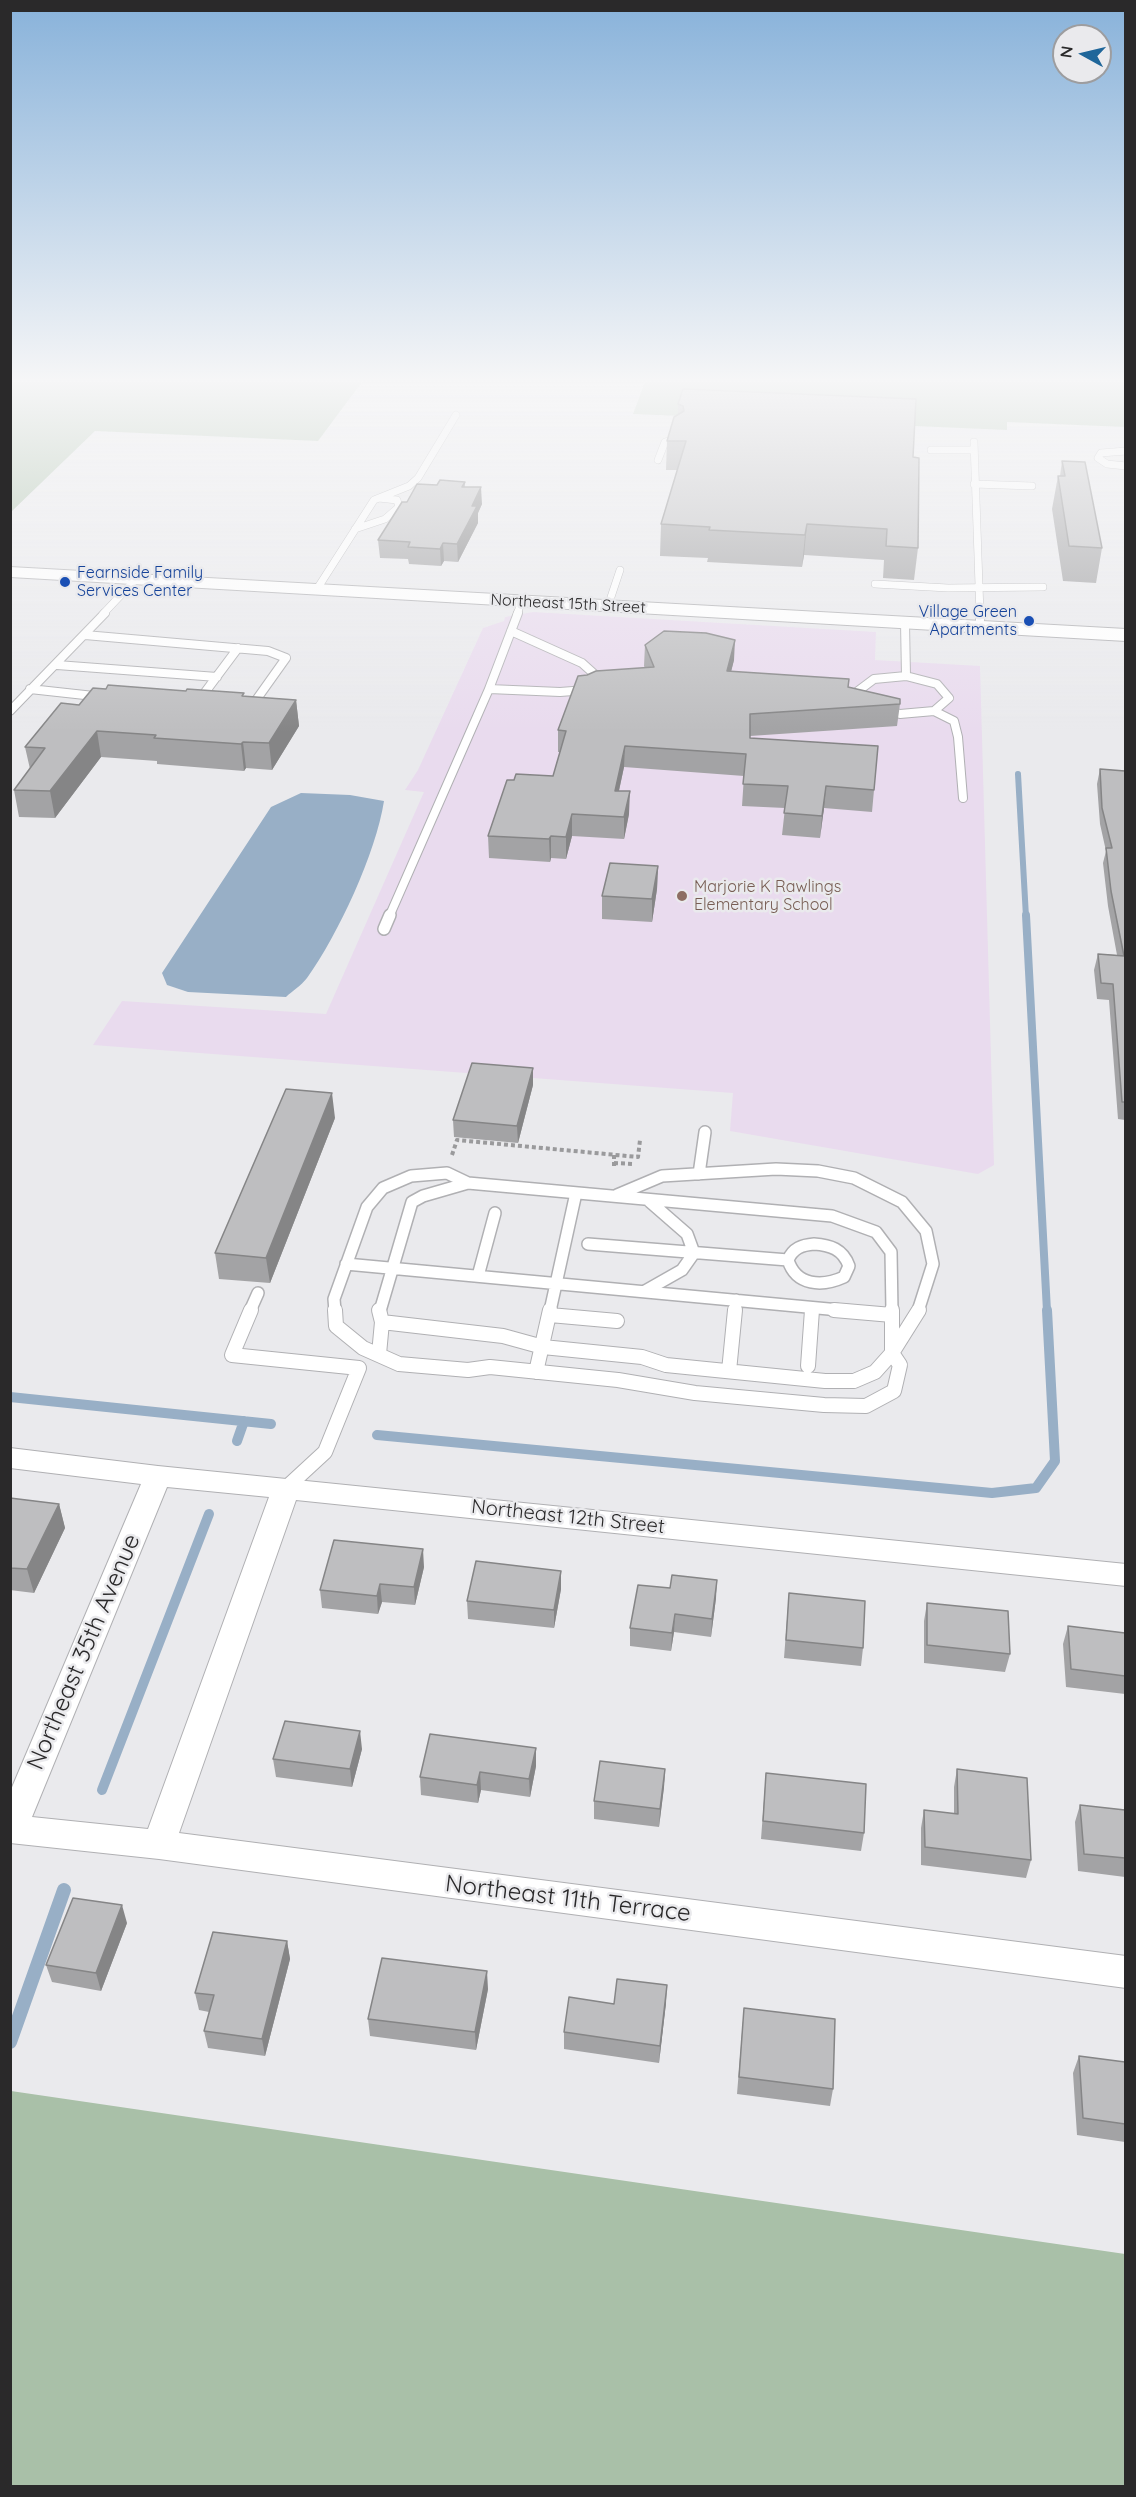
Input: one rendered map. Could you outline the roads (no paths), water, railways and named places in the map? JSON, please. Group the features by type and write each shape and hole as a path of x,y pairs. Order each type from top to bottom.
{"street":[{"name":"Northeast 15th Street","path":"10,572 1125,634"},
{"name":"Northeast 12th Street","path":"10,1458 158,1476 1125,1575"},
{"name":"Northeast 35th Avenue","path":"11,1829 158,1476"},
{"path":"159,1845 286,1488"},
{"name":"Northeast 11th Terrace","path":"11,1829 159,1845 1125,1972"}],"lane":[{"path":"317,589 376,499"},
{"path":"355,529 380,522 394,514 399,507 397,500 382,499"},
{"path":"975,499 980,627"},
{"path":"608,606 620,570"},
{"path":"10,711 136,579"},
{"path":"875,584 978,588 1043,587"},
{"path":"384,929 489,689 522,601"},
{"path":"905,623 906,676"},
{"path":"489,689 560,692 586,690 602,681 582,663 511,631"},
{"path":"85,634 268,651 286,658 251,710 240,709"},
{"path":"195,706 238,648"},
{"path":"57,664 217,677"},
{"path":"934,711 949,698 937,684 906,676 874,679 858,691 869,705 900,714 934,711 954,721 958,736 963,798"},
{"path":"30,689 107,697"},
{"path":"66,702 74,694"},
{"path":"184,705 207,708"},
{"path":"699,1174 705,1132"},
{"path":"382,1322 503,1336 543,1347 642,1357 666,1365 825,1381 854,1381 875,1372 892,1353 917,1315 933,1264 927,1231 902,1202 854,1178 818,1171 776,1169 662,1176 614,1197"},
{"path":"447,1173 468,1183 614,1197 832,1216 876,1232 891,1252 892,1353 900,1365 894,1391 866,1406 824,1406 695,1393 618,1380 490,1367 468,1370 399,1364 363,1348 336,1326 334,1299 367,1206 383,1188 411,1176 447,1173"},
{"path":"379,1354 382,1322 379,1308 412,1202 423,1196 468,1183"},
{"path":"536,1372 576,1193"},
{"path":"648,1200 687,1234 694,1253"},
{"path":"478,1276 495,1213"},
{"path":"588,1244 788,1260"},
{"path":"814,1244 835,1248 848,1259 849,1266 844,1277 836,1282 817,1284 807,1282 792,1273 788,1260 796,1249 814,1244"},
{"path":"645,1291 682,1270 694,1253"},
{"path":"346,1264 892,1315"},
{"path":"258,1293 232,1355 359,1368"},
{"path":"729,1371 736,1300"},
{"path":"808,1366 812,1308"},
{"path":"550,1316 617,1322"},
{"path":"286,1488 325,1452 359,1368 363,1348"}],"water":[{"path":"301,793 350,795 384,801 373,845 354,893 331,940 307,978 286,997 188,992 167,985 162,973 271,807"}],"waterway":[{"path":"1018,774 1026,917"},
{"path":"1026,915 1047,1311"},
{"path":"377,1435 992,1493 1036,1488 1055,1461 1047,1310"},
{"path":"10,1397 244,1421"},
{"path":"237,1441 244,1421"},
{"path":"244,1421 271,1424"},
{"path":"102,1790 209,1514"},
{"path":"10,2042 64,1890"}],"place":[{"name":"Fearnside Family Services Center","path":"65,582"},
{"name":"Village Green Apartments","path":"1029,621"},
{"name":"Marjorie K Rawlings Elementary School","path":"682,896"}]}
